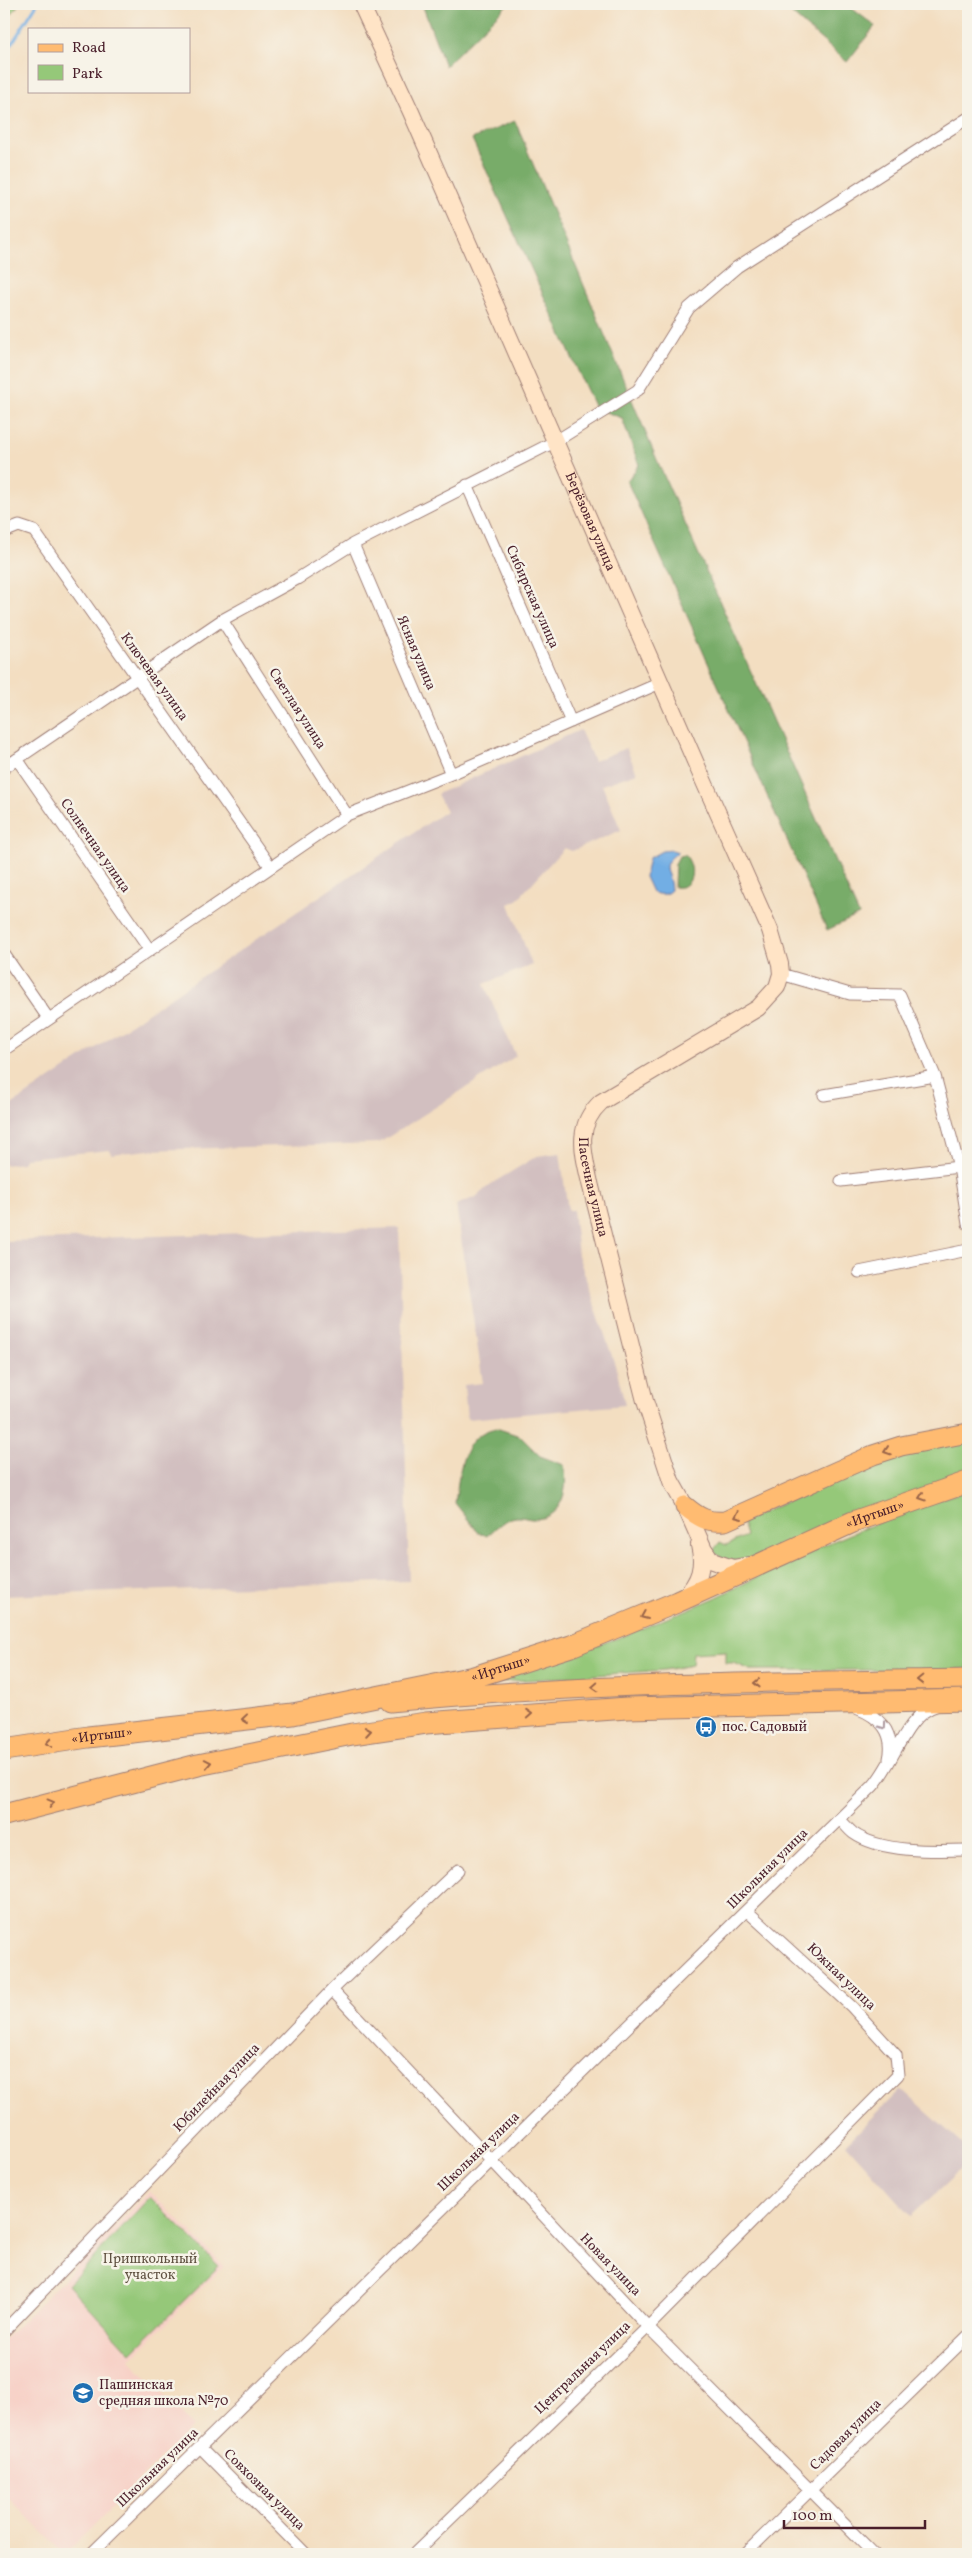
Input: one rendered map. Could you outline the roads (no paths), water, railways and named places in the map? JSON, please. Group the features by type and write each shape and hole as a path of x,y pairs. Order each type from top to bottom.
{"highway":[{"name":"«Иртыш»","path":"4,1750 112,1734 294,1714 474,1677 515,1666 571,1646 677,1602 852,1522 968,1482"},
{"path":"4,1815 198,1765 352,1734 426,1723 627,1708 964,1700"}],"main road":[{"name":"Берёзовая улица","path":"361,4 411,112 770,930 781,974"},
{"name":"Пасечная улица","path":"696,1533 685,1506 670,1481 645,1400 590,1183 583,1152 584,1130 586,1120 601,1102 758,1008 777,987 781,974"},
{"path":"685,1506 697,1516 707,1521 725,1521 873,1456 901,1446 968,1433"},
{"path":"696,1533 712,1561 725,1567 738,1568 820,1532 852,1522"},
{"path":"677,1602 694,1586 700,1575 701,1559 696,1533"},
{"path":"294,1714 415,1700 542,1690 646,1685 968,1679"}],"street":[{"path":"4,768 222,620 297,579 353,544 556,441 638,390 689,308 737,267 968,118"},
{"name":"Сибирская улица","path":"467,485 570,722"},
{"name":"Ключевая улица","path":"4,532 19,526 34,531 270,866"},
{"name":"Ясная улица","path":"353,544 451,774"},
{"name":"Светлая улица","path":"222,620 347,815"},
{"path":"4,1050 48,1018 347,815 451,774 660,683"},
{"name":"Солнечная улица","path":"17,759 149,950"},
{"path":"4,954 48,1018"},
{"path":"781,974 850,994 900,995 934,1076 959,1168 968,1224"},
{"path":"824,1095 934,1076"},
{"path":"841,1181 959,1168"},
{"path":"859,1272 968,1250"},
{"name":"Школьная улица","path":"91,2554 839,1819 886,1770 906,1732 921,1713 964,1700"},
{"path":"842,1704 868,1713 886,1728 891,1748 886,1770"},
{"path":"839,1819 853,1833 870,1841 891,1846 968,1850"},
{"name":"Юбилейная улица","path":"4,2332 332,1990 458,1870"},
{"name":"Южная улица","path":"747,1911 858,2014 896,2055 898,2075"},
{"name":"Новая улица","path":"332,1990 491,2162 648,2327 874,2554"},
{"name":"Центральная улица","path":"414,2554 648,2327 898,2075"},
{"name":"Садовая улица","path":"745,2554 968,2336"},
{"name":"Совхозная улица","path":"200,2447 306,2554"}],"water":[{"path":"672,850 678,852 666,866 671,890 662,894 652,892 645,877 649,858 662,851"}],"waterway":[{"path":"4,56 37,4"}],"place":[{"name":"пос. Садовый","path":"706,1727"},
{"name":"Пашинская средняя школа №70","path":"83,2393"}],"park label":[{"name":"Пришкольный участок","path":"150,2268"}]}
